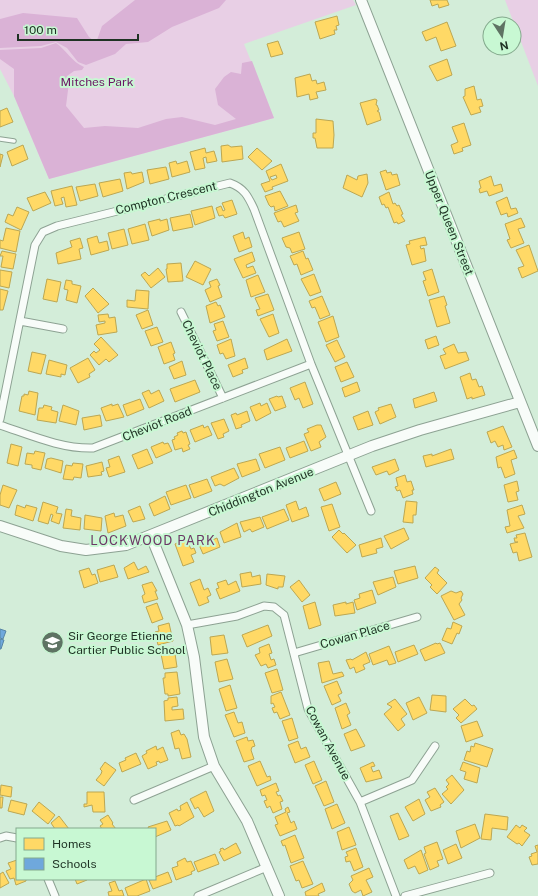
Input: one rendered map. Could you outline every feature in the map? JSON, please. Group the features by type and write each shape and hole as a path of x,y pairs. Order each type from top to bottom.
{"street":[{"name":"Upper Queen Street","path":"361,0 538,446"},
{"name":"Compton Crescent","path":"0,418 35,245 43,232 57,226 230,183 240,187 247,194 254,210 311,364 371,511"},
{"name":"Cheviot Place","path":"181,312 223,398"},
{"path":"20,322 63,329"},
{"name":"Cheviot Road","path":"0,425 60,444 80,448 93,448 311,364"},
{"name":"Chiddington Avenue","path":"0,526 61,546 86,550 126,545 348,457 372,446 420,430 520,402"},
{"path":"151,536 187,625 194,657 204,737 214,766 247,821 279,896"},
{"name":"Cowan Avenue","path":"187,625 237,616 264,606 274,607 284,615 308,709 360,802 396,896"},
{"name":"Cowan Place","path":"294,653 416,617"},
{"path":"360,802 412,780 435,746"},
{"path":"134,800 214,766"},
{"path":"0,838 6,836 16,838"},
{"path":"198,896 267,867"},
{"path":"405,896 490,873"},
{"path":"48,880 55,896"}],"lane":[{"path":"0,139 14,141"}],"green space":[{"name":"Mitches Park","path":"0,0 353,0 356,5 244,44 274,118 49,179 14,96 0,69"},
{"path":"505,0 538,0 538,86 522,44 522,16 511,16"}],"shaded area":[{"path":"135,0 226,0 219,8 172,27 148,42 126,44 115,54 86,65 78,62 67,48 56,42 41,46 0,48 0,19 23,13 77,18 89,37 94,41 97,40 102,26"},
{"path":"56,43 76,62 84,67 82,70 74,71 67,76 69,82 66,106 84,128 105,126 138,128 166,119 182,117 215,125 236,119 218,105 215,89 224,77 231,72 241,74 242,63 252,61 274,118 49,179 14,96 14,69 0,59 0,50 41,48"}],"building: Homes":[{"path":"430,0 447,0 449,5 439,8 438,4 432,6"},
{"path":"337,16 339,25 336,26 337,30 334,30 335,34 320,39 315,22"},
{"path":"447,22 456,46 441,51 436,37 426,41 422,32"},
{"path":"278,41 283,54 271,57 267,44"},
{"path":"447,59 452,75 437,81 429,66"},
{"path":"310,74 312,81 316,80 317,84 324,82 326,90 316,92 318,98 310,100 309,94 297,97 295,78"},
{"path":"474,86 477,100 481,99 483,106 479,107 481,112 471,115 463,97 465,96 465,89"},
{"path":"375,99 377,100 376,105 379,110 377,111 379,112 381,120 367,125 360,103"},
{"path":"7,108 13,122 0,127 0,111"},
{"path":"316,119 333,121 333,148 317,148 315,138 313,138 313,133 316,133"},
{"path":"464,123 471,145 462,148 463,151 454,154 451,145 458,142 452,127"},
{"path":"23,145 28,159 12,166 7,152"},
{"path":"228,145 231,147 242,146 243,159 222,162 221,146"},
{"path":"205,148 206,153 214,151 217,161 207,163 206,157 203,158 205,168 195,170 190,152"},
{"path":"257,148 272,161 262,170 248,157"},
{"path":"0,154 3,155 0,167"},
{"path":"176,161 177,164 187,161 190,172 172,177 169,163"},
{"path":"281,164 288,181 272,187 273,189 265,192 261,184 270,181 266,171","holes":["276,175 277,178 272,180 270,177"]},
{"path":"166,167 169,179 150,184 147,170"},
{"path":"386,170 387,173 391,172 392,175 397,174 400,185 386,190 380,172"},
{"path":"131,172 132,174 142,172 144,182 127,189 124,173"},
{"path":"367,174 368,183 362,197 343,188 347,175 357,180 358,176"},
{"path":"491,176 494,186 501,184 503,191 489,196 487,191 480,193 479,189 481,188 479,181"},
{"path":"120,179 123,191 103,197 99,183"},
{"path":"95,184 98,196 80,201 76,187"},
{"path":"72,186 77,205 66,207 64,197 61,198 63,204 55,206 51,191"},
{"path":"280,191 288,206 275,211 274,206 271,207 269,205 265,196"},
{"path":"45,192 51,203 33,211 27,198"},
{"path":"389,192 393,204 395,203 397,206 399,205 403,214 401,215 405,221 398,224 397,222 394,223 388,207 386,208 384,204 382,205 379,197"},
{"path":"507,197 511,209 516,208 518,213 508,217 507,213 501,215 496,202"},
{"path":"232,200 237,214 225,218 223,215 219,216 216,208 221,206 223,211 225,210 222,203"},
{"path":"296,205 298,212 295,213 299,221 284,227 281,221 278,222 274,213"},
{"path":"212,206 215,218 195,225 191,211"},
{"path":"17,207 29,212 21,230 5,222 8,214 13,216"},
{"path":"190,214 193,227 173,231 170,218"},
{"path":"521,218 525,227 518,229 524,243 511,248 507,240 510,239 505,224"},
{"path":"160,219 160,221 167,219 169,230 152,236 148,222"},
{"path":"145,224 149,240 132,244 128,229"},
{"path":"6,228 20,231 16,252 0,248 0,240 3,241"},
{"path":"124,229 128,245 112,249 108,233"},
{"path":"243,232 245,239 249,237 252,247 239,252 233,236"},
{"path":"299,232 305,249 292,253 290,248 286,247 282,238"},
{"path":"97,236 99,243 107,241 109,250 91,255 87,239"},
{"path":"425,237 427,245 420,246 421,249 424,248 426,261 412,265 406,245 410,244 409,241"},
{"path":"80,238 83,248 79,249 81,259 58,264 56,253 72,247 70,241"},
{"path":"529,245 538,271 522,278 518,268 524,266 516,250"},
{"path":"2,251 16,254 13,269 1,267 3,256 0,256"},
{"path":"303,251 313,270 301,275 297,264 294,265 290,256"},
{"path":"252,252 255,261 246,265 247,268 253,266 256,273 243,278 234,259"},
{"path":"195,261 211,269 203,285 186,277"},
{"path":"181,263 183,281 168,282 166,269 167,264"},
{"path":"158,268 165,277 151,288 141,275 145,272 149,276"},
{"path":"432,269 439,292 428,296 423,281 426,280 423,272"},
{"path":"0,270 12,272 9,288 0,286"},
{"path":"314,274 321,292 310,296 301,279"},
{"path":"258,275 265,292 251,297 246,280"},
{"path":"47,279 61,282 57,302 43,299"},
{"path":"217,279 220,285 218,286 222,297 210,302 205,290 211,287 209,282"},
{"path":"66,280 72,281 72,284 81,286 77,303 66,300 68,290 64,289"},
{"path":"93,288 109,304 98,313 85,296"},
{"path":"0,289 8,291 3,310 0,310"},
{"path":"136,290 149,291 148,309 127,307 127,300 135,301"},
{"path":"268,294 274,310 258,316 256,310 260,309 255,298"},
{"path":"322,296 330,315 320,319 315,307 312,308 309,301"},
{"path":"444,296 450,323 437,327 429,300"},
{"path":"216,302 218,306 220,305 225,317 210,323 206,306"},
{"path":"148,310 153,325 142,329 136,315"},
{"path":"108,314 109,318 115,317 117,332 98,335 96,325 105,323 105,321 99,322 98,315"},
{"path":"273,314 279,333 269,337 260,319"},
{"path":"333,316 339,337 326,342 318,322"},
{"path":"223,321 229,337 217,341 213,331 216,330 214,324"},
{"path":"157,327 163,342 151,346 145,331"},
{"path":"436,336 439,345 428,349 425,340"},
{"path":"101,337 118,355 109,362 106,359 99,365 90,355 94,351 96,353 100,350 94,344"},
{"path":"231,339 235,356 226,359 223,353 220,354 217,345"},
{"path":"287,339 292,351 267,360 264,350"},
{"path":"337,340 345,357 335,362 326,345"},
{"path":"171,342 175,353 173,354 175,360 164,364 158,347"},
{"path":"454,344 458,353 466,352 469,360 445,369 440,356 446,354 443,349"},
{"path":"32,352 46,355 41,374 28,371"},
{"path":"88,358 95,370 89,374 90,377 78,383 70,368"},
{"path":"245,358 248,368 242,370 243,373 233,377 228,365"},
{"path":"49,360 67,365 65,375 61,374 61,377 46,374"},
{"path":"182,361 186,375 174,379 169,367"},
{"path":"347,362 354,377 341,382 335,367"},
{"path":"470,373 472,380 476,379 479,387 482,386 485,395 467,399 460,377"},
{"path":"195,380 200,392 175,402 170,389"},
{"path":"305,382 313,404 303,408 299,398 295,400 290,388"},
{"path":"357,382 360,391 345,397 342,388"},
{"path":"149,390 151,394 159,390 164,401 149,408 142,393"},
{"path":"29,391 38,393 35,415 19,411 22,396 24,396 24,394 28,395"},
{"path":"434,392 437,401 415,408 413,399"},
{"path":"282,396 286,407 275,411 269,399"},
{"path":"140,399 144,409 127,416 123,405"},
{"path":"260,403 261,406 267,403 271,413 256,421 250,407"},
{"path":"112,404 112,406 118,404 124,417 106,421 101,408"},
{"path":"391,404 396,417 380,424 375,412 379,410 378,408"},
{"path":"44,405 52,407 51,410 58,412 56,423 37,420 39,408 43,408"},
{"path":"63,405 79,411 76,425 59,421"},
{"path":"247,411 250,421 241,425 242,427 236,429 231,415 236,413 237,415"},
{"path":"368,411 373,425 358,430 353,417"},
{"path":"100,415 102,426 84,430 82,418"},
{"path":"224,419 229,431 223,434 224,437 218,439 211,423"},
{"path":"203,425 204,428 208,426 212,435 195,442 190,430"},
{"path":"321,425 326,437 319,442 321,447 311,451 304,434 309,432 307,429"},
{"path":"503,426 512,447 504,450 503,445 498,447 495,441 491,443 487,432"},
{"path":"182,431 183,433 186,432 190,444 188,445 190,449 183,452 182,448 175,450 172,440 178,435 177,433"},
{"path":"304,441 308,451 290,458 286,448"},
{"path":"163,442 164,444 168,443 172,451 156,458 151,447"},
{"path":"11,444 22,447 18,466 7,463"},
{"path":"280,447 285,460 265,468 259,454"},
{"path":"147,449 153,463 138,469 132,455"},
{"path":"451,449 454,459 426,467 423,456 432,454 432,456"},
{"path":"514,450 517,458 511,460 515,474 505,478 501,467 498,468 496,457"},
{"path":"35,451 45,453 41,470 32,468 32,465 25,464 27,453 34,454"},
{"path":"119,456 125,472 109,477 106,468 110,467 108,460"},
{"path":"51,458 63,461 61,473 45,468 47,459"},
{"path":"256,459 260,470 242,477 237,464"},
{"path":"395,459 399,470 389,475 387,471 376,475 372,467"},
{"path":"102,462 104,471 101,472 102,475 88,477 86,466"},
{"path":"73,463 83,464 81,478 74,477 73,480 63,479 66,465 72,466"},
{"path":"234,468 239,478 224,486 220,484 215,486 211,477"},
{"path":"405,475 407,482 411,481 414,490 412,490 413,494 403,498 400,490 397,491 395,487 398,486 396,478"},
{"path":"207,479 212,491 194,498 189,485"},
{"path":"517,481 519,491 516,492 518,500 508,502 504,485"},
{"path":"336,482 341,494 324,501 319,489"},
{"path":"3,485 17,490 9,508 0,505 0,495"},
{"path":"186,485 191,498 171,505 166,492"},
{"path":"165,496 170,509 154,516 149,504"},
{"path":"296,501 299,510 306,507 309,516 292,522 286,505"},
{"path":"406,501 417,502 416,515 413,515 413,523 403,522"},
{"path":"43,502 58,507 56,513 62,514 59,524 51,521 53,515 51,514 48,524 38,521"},
{"path":"332,504 340,527 329,531 321,507"},
{"path":"17,505 25,508 26,505 37,508 33,521 15,515"},
{"path":"522,505 525,514 518,516 524,528 507,533 505,527 510,526 507,510"},
{"path":"140,506 145,519 133,522 128,511"},
{"path":"66,509 72,510 71,516 81,518 80,530 63,528"},
{"path":"284,509 289,520 267,529 262,517"},
{"path":"114,513 115,517 123,515 126,526 108,533 105,516"},
{"path":"85,515 102,518 101,531 84,529"},
{"path":"260,517 264,527 252,532 250,529 244,532 240,522"},
{"path":"237,523 241,537 224,543 220,532"},
{"path":"404,528 409,539 391,549 384,536"},
{"path":"339,530 356,545 347,553 332,537"},
{"path":"525,533 532,557 519,561 517,552 513,553 510,544 518,542 515,542 514,538 517,538 516,535"},
{"path":"206,534 210,541 217,538 220,547 203,554 196,538"},
{"path":"381,538 383,547 376,549 377,553 362,557 359,545"},
{"path":"185,539 187,545 189,545 191,549 194,548 196,553 191,555 194,562 183,566 175,544"},
{"path":"134,562 138,570 146,566 149,572 128,579 124,568"},
{"path":"114,565 118,577 100,582 97,570"},
{"path":"415,566 418,578 398,584 394,571"},
{"path":"435,567 439,570 437,573 447,583 437,594 430,587 432,585 425,578"},
{"path":"89,568 92,575 95,574 98,583 84,588 79,571"},
{"path":"251,572 252,577 260,575 261,584 242,587 240,574"},
{"path":"267,574 285,576 283,587 278,587 278,589 266,585"},
{"path":"393,577 396,587 378,595 373,582"},
{"path":"200,579 204,590 208,588 211,595 207,597 209,602 199,606 190,583"},
{"path":"226,580 228,585 236,581 240,591 220,599 216,589 219,588 217,583"},
{"path":"299,580 310,595 302,602 290,587"},
{"path":"152,582 157,591 155,591 158,599 144,603 142,596 145,594 142,585"},
{"path":"372,590 376,603 357,610 354,600 360,598 359,594"},
{"path":"451,591 456,593 461,591 463,594 461,598 462,600 459,604 465,615 454,620 441,596"},
{"path":"315,602 321,625 309,629 303,606"},
{"path":"346,602 346,604 353,602 355,613 335,616 333,605"},
{"path":"157,603 163,619 152,623 146,607"},
{"path":"453,622 462,626 459,634 457,633 452,644 442,640 447,628 451,629"},
{"path":"169,623 173,641 158,645 155,632 159,631 158,626"},
{"path":"268,625 272,636 247,647 242,635"},
{"path":"224,635 228,653 212,655 210,637"},
{"path":"436,643 440,643 445,653 425,661 420,650"},
{"path":"269,644 272,653 269,654 271,660 274,659 276,665 268,668 266,664 261,666 255,655 260,653 259,648"},
{"path":"414,645 418,654 398,662 395,652"},
{"path":"389,646 396,663 389,665 387,660 373,665 369,654"},
{"path":"174,647 177,667 164,669 160,649"},
{"path":"366,652 370,662 363,665 365,669 356,673 354,667 350,669 346,660 352,660"},
{"path":"227,659 233,679 219,682 215,662"},
{"path":"329,661 333,674 342,672 344,676 322,683 318,663"},
{"path":"277,669 283,690 272,693 265,673"},
{"path":"177,672 180,694 168,696 168,694 165,694 163,678 165,678 165,673"},
{"path":"337,681 342,693 338,695 341,701 332,705 324,686"},
{"path":"230,685 237,708 226,711 219,689"},
{"path":"281,692 290,715 280,719 277,712 274,713 272,708 275,707 273,703 271,704 271,696"},
{"path":"432,695 446,696 446,712 430,710"},
{"path":"177,697 178,706 172,707 172,710 183,709 184,719 165,721 164,701 168,700 168,698"},
{"path":"419,697 427,713 413,720 406,703"},
{"path":"395,699 407,714 401,719 405,725 398,731 384,714 392,707 387,704"},
{"path":"465,699 477,709 461,723 456,718 459,715 453,709"},
{"path":"346,703 350,713 347,715 351,725 342,729 335,708"},
{"path":"234,712 238,723 242,722 245,733 234,737 225,715"},
{"path":"292,718 298,738 289,741 282,721"},
{"path":"477,721 483,736 466,742 461,726"},
{"path":"356,729 365,746 351,751 344,734"},
{"path":"179,730 181,735 184,734 187,739 191,757 182,759 179,748 175,749 171,733"},
{"path":"247,737 248,741 253,740 255,746 252,747 251,750 254,759 244,762 236,741"},
{"path":"298,741 301,749 306,747 310,757 295,763 288,745"},
{"path":"475,743 493,749 487,767 464,760 467,751 470,752 471,746 474,747"},
{"path":"156,746 157,750 163,747 168,760 160,763 159,761 156,762 157,765 148,769 142,756 147,753 146,751"},
{"path":"136,753 141,764 122,772 119,763 126,760 125,758"},
{"path":"260,761 267,777 270,776 271,780 257,786 248,766"},
{"path":"314,761 322,780 313,784 305,765"},
{"path":"105,762 116,770 104,786 96,780 101,774 102,771 100,769"},
{"path":"373,762 375,766 371,767 373,772 379,770 382,778 366,782 360,768"},
{"path":"463,762 480,768 477,783 464,779 466,772 460,770"},
{"path":"452,775 464,790 451,804 442,794 448,789 446,787 449,784 446,780"},
{"path":"326,781 334,802 324,806 315,786"},
{"path":"276,783 279,791 276,792 278,796 280,795 283,801 280,802 282,809 273,813 270,806 267,808 264,801 267,800 265,795 262,796 260,790"},
{"path":"1,785 12,787 11,797 0,795"},
{"path":"435,788 444,802 440,805 441,807 431,811 425,800 430,797 427,792"},
{"path":"206,791 214,811 204,817 198,807 195,809 190,799"},
{"path":"87,792 104,792 105,812 93,812 92,805 84,807 84,804 87,804"},
{"path":"0,797 3,797 2,808 0,808"},
{"path":"419,799 425,814 413,821 405,807"},
{"path":"11,800 27,804 24,815 8,811"},
{"path":"39,802 55,815 48,824 32,811"},
{"path":"187,802 194,817 179,826 175,826 169,813 177,809 178,811 181,810 180,806"},
{"path":"337,804 345,823 332,829 325,809"},
{"path":"288,807 290,812 287,813 291,823 294,821 297,829 280,836 275,825 278,824 275,817 286,812 285,809"},
{"path":"398,813 409,836 399,840 390,816"},
{"path":"485,814 508,817 507,830 492,828 491,840 481,839"},
{"path":"108,815 115,828 101,828 100,826 103,824 100,820"},
{"path":"59,816 68,828 54,828 51,823"},
{"path":"167,821 171,830 156,837 156,828 148,827"},
{"path":"475,824 480,838 461,848 456,831"},
{"path":"516,825 520,828 522,825 527,828 524,831 530,835 522,846 507,837"},
{"path":"349,827 356,845 342,850 337,832"},
{"path":"295,835 304,858 291,863 285,845 283,846 281,841"},
{"path":"437,842 443,859 437,861 439,866 430,870 424,854 426,853 424,847"},
{"path":"236,843 241,853 224,861 219,852 221,851 220,849 223,848 224,850"},
{"path":"456,844 462,858 448,864 443,850"},
{"path":"538,845 538,864 532,865 529,857 532,856 531,854 537,852 535,846"},
{"path":"356,848 363,867 354,871 350,861 346,862 345,857 348,856 346,852"},
{"path":"421,850 428,870 419,874 415,866 408,869 404,860"},
{"path":"215,854 219,864 198,872 194,862"},
{"path":"185,858 187,862 191,861 195,870 191,872 192,874 176,880 172,868 178,866 177,862"},
{"path":"16,860 16,880 26,881 16,885 14,878 10,879 6,871 11,869 8,863"},
{"path":"303,861 313,884 302,888 299,880 296,881 290,866"},
{"path":"369,868 373,877 366,880 372,892 363,896 361,890 355,893 352,891 349,884 353,880 351,876"},
{"path":"3,872 9,883 0,888 0,874"},
{"path":"168,872 172,882 153,889 149,880 156,880 156,877"},
{"path":"75,880 87,880 77,884"},
{"path":"146,880 150,891 137,896 128,896 125,888"},
{"path":"115,881 119,891 122,890 124,896 109,896 108,892 112,891 109,883"},
{"path":"322,883 325,891 318,894 319,896 306,896 305,892"}],"building: Schools":[{"path":"0,629 6,631 3,639 0,638"},
{"path":"0,639 4,640 1,649 0,649"}],"place":[{"name":"Sir George Etienne Cartier Public School","path":"52,643"}],"district":[{"name":"LOCKWOOD PARK","path":"153,540"}]}
